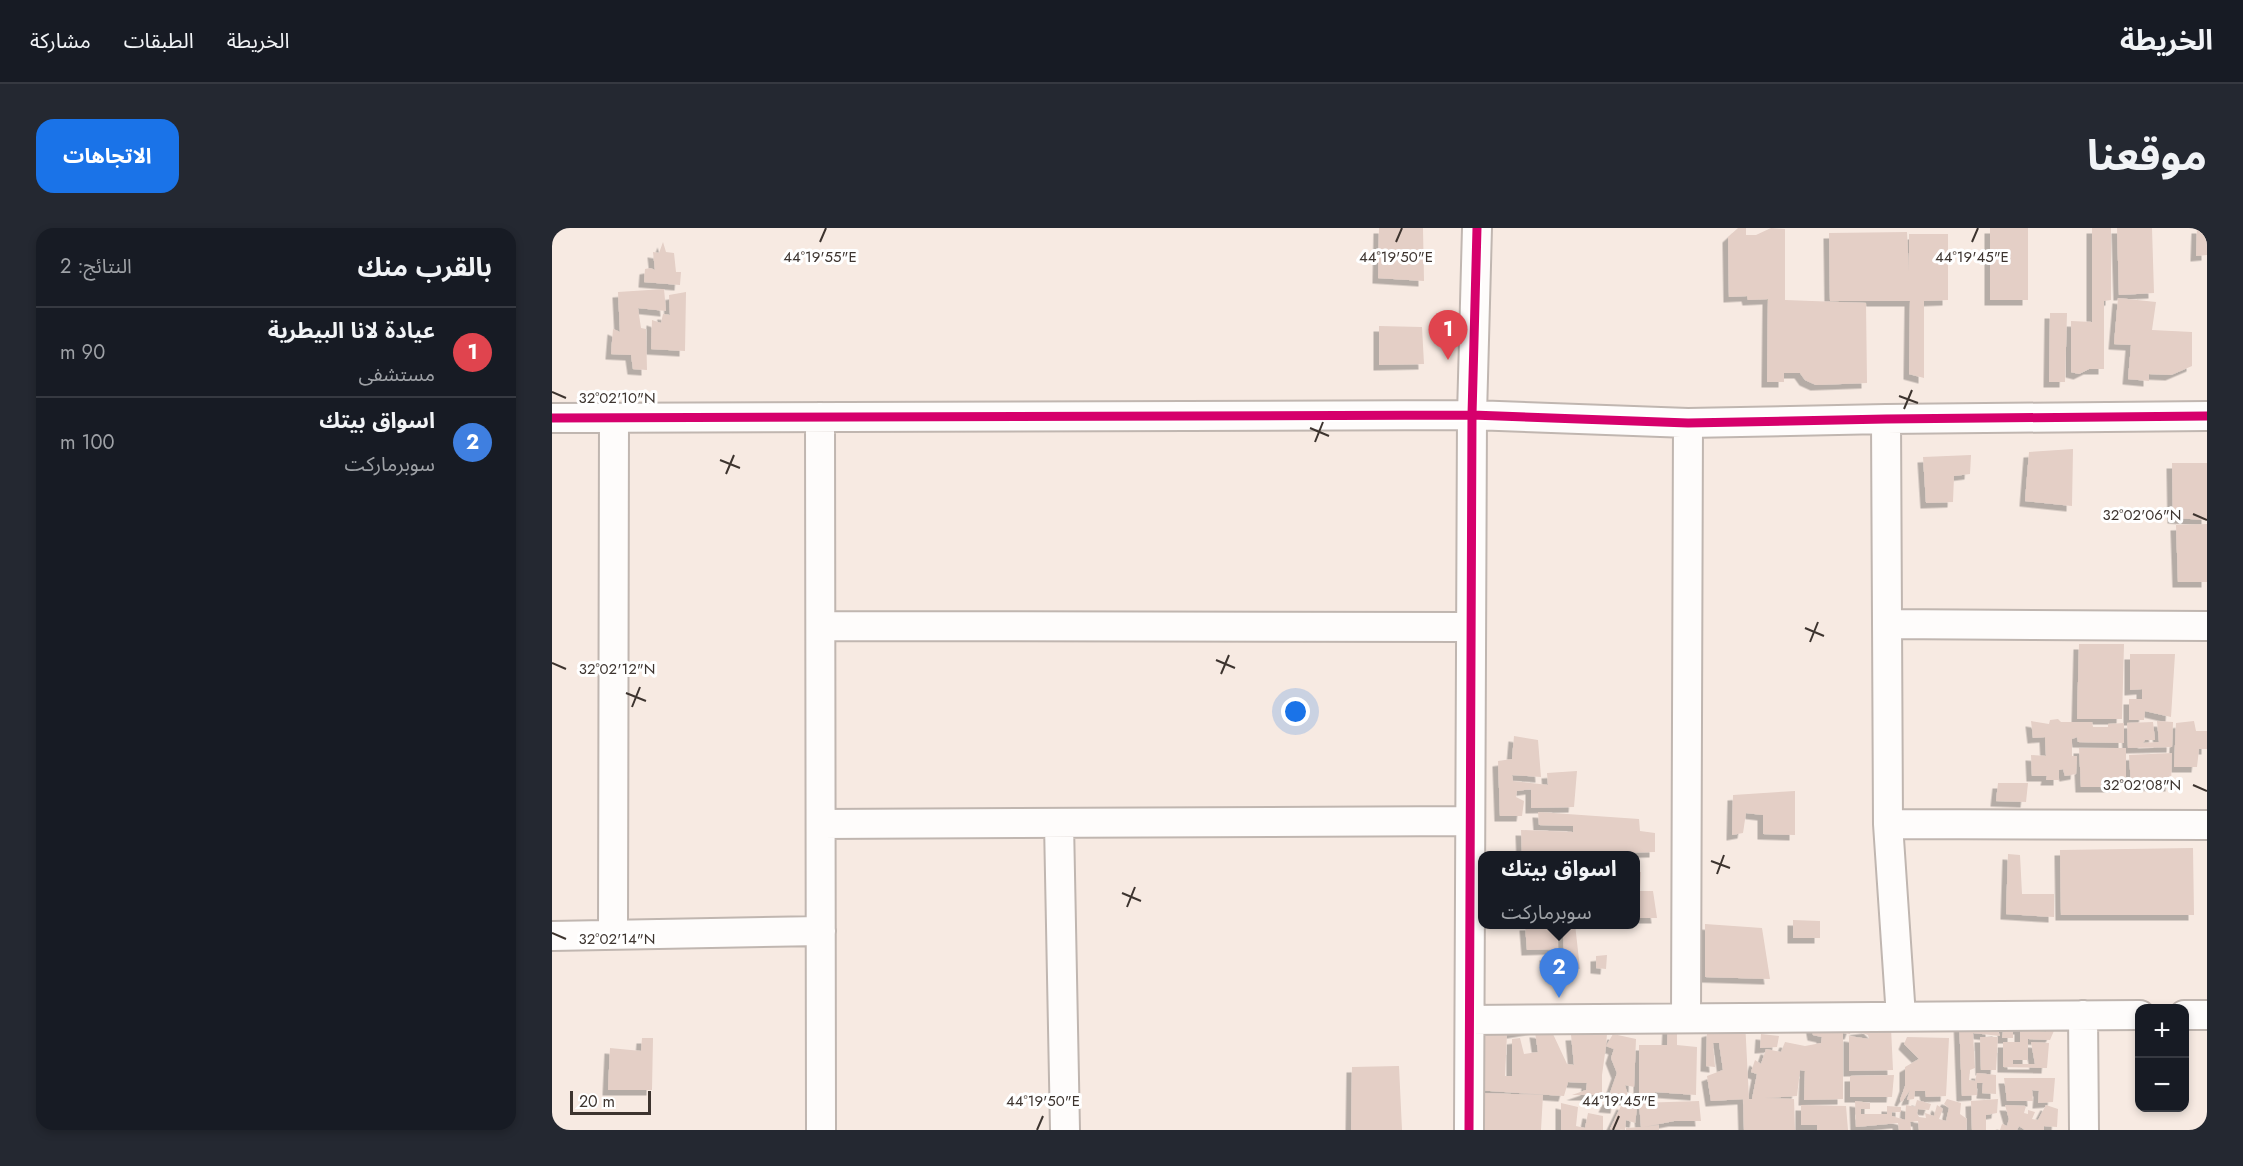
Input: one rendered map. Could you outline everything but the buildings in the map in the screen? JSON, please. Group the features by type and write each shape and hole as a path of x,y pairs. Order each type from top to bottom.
{"street":[{"path":"1469,1130 1472,415 1477,228"},
{"path":"552,418 1472,415 1688,423 2207,416"},
{"path":"820,417 821,1130"},
{"path":"613,935 614,418"},
{"path":"1886,419 1888,824 1901,1017"},
{"path":"1686,1018 1688,423"},
{"path":"1887,624 2207,626"},
{"path":"820,626 1471,627"},
{"path":"821,824 1470,821"},
{"path":"1059,823 1065,1130"},
{"path":"1888,824 2207,825"},
{"path":"552,936 821,931"},
{"path":"2083,1015 2084,1130"},
{"path":"1470,1020 2135,1015"},
{"path":"2189,1015 2207,1015"}],"cycle path":[{"path":"1469,1130 1472,415 1477,228"},
{"path":"552,418 1472,415 1688,423 2207,416"}],"place":[{"name":"عيادة لانا البيطرية","path":"1448,360"},
{"name":"اسواق بيتك","path":"1559,998"}]}
